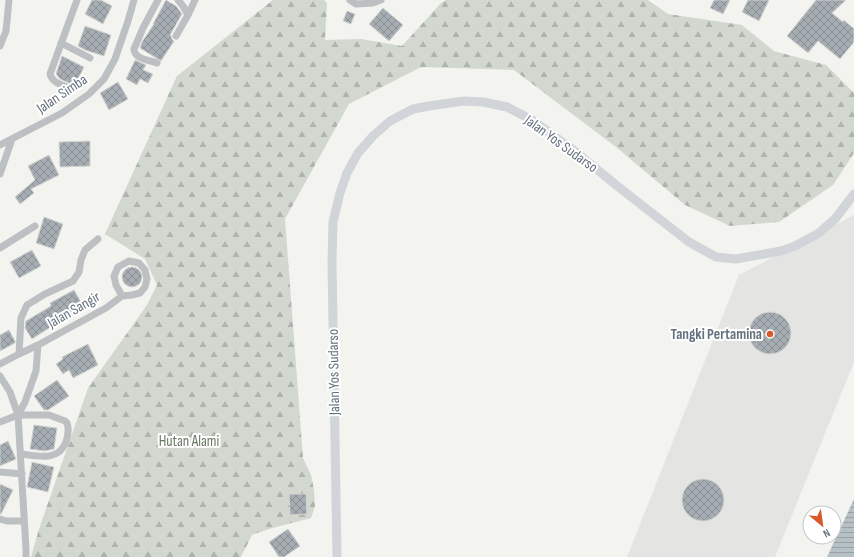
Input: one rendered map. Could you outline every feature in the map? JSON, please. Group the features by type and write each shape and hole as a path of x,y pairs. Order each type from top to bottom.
{"main road":[{"name":"Jalan Yos Sudarso","path":"337,557 332,263 333,222 340,193 347,173 358,153 373,136 390,121 413,109 464,101 483,102 507,107 532,120 689,242 716,257 736,259 781,251 795,246 819,233 835,219 854,194"}],"street":[{"path":"0,46 6,31 9,0"},
{"path":"69,88 57,83 50,77 50,74 77,0"},
{"name":"Jalan Simba","path":"0,145 62,112 89,94 104,79 115,59 134,0"},
{"path":"157,63 138,57 134,52 134,49 158,0"},
{"path":"178,0 188,16"},
{"path":"176,36 188,16 195,0"},
{"path":"350,0 356,4 373,3 381,0"},
{"path":"61,43 90,58"},
{"path":"0,174 12,139"},
{"path":"0,248 35,226"},
{"name":"Jalan Sangir","path":"19,354 21,318 27,305 45,294 73,281 79,272 81,260 85,250 98,239"},
{"name":"Jalan Sangir","path":"0,364 106,308 122,296 140,293 145,287 147,279 145,270 139,263 129,261 118,267 114,276 116,285 122,296"},
{"name":"Jalan Sangir","path":"18,415 25,402 36,371 38,345"},
{"path":"0,376 10,392 18,415 26,557"},
{"path":"0,422 18,415 49,415 67,423 68,439 62,450 58,453 44,456 21,454"},
{"path":"0,472 22,474"},
{"path":"0,519 24,521"}],"shaded area":[{"path":"854,215 854,362 775,557 627,557 739,275"},
{"path":"854,499 854,557 827,557 833,545 842,545 842,525"}],"green space":[{"name":"Hutan Alami","path":"273,0 324,0 327,3 325,40 361,39 402,46 441,3 446,0 648,0 668,14 742,25 774,51 826,65 854,93 854,153 833,185 779,222 730,226 685,205 616,147 514,70 421,67 349,104 285,219 303,458 311,475 314,490 315,506 311,518 252,535 241,557 31,557 39,529 88,388 147,305 157,285 145,259 105,234 177,76"}],"building":[{"path":"92,0 101,0 112,6 103,24 85,14"},
{"path":"166,0 176,6 182,14 170,35 174,41 161,61 140,48"},
{"path":"714,0 730,0 723,14 710,8"},
{"path":"748,0 769,0 759,21 742,12"},
{"path":"816,0 846,0 832,13 843,22 844,20 854,29 854,42 840,59 818,41 808,53 787,36"},
{"path":"383,8 403,25 389,41 369,24"},
{"path":"347,11 355,14 351,24 343,21"},
{"path":"85,26 111,35 104,56 85,50 78,46"},
{"path":"62,56 84,67 74,87 60,79 56,74"},
{"path":"135,60 146,65 143,70 153,74 148,83 140,79 137,85 126,79"},
{"path":"118,82 128,99 109,110 100,93"},
{"path":"90,141 90,166 60,167 59,142"},
{"path":"49,155 59,175 31,189 34,193 20,204 15,197 35,180 28,166"},
{"path":"44,217 63,224 54,249 36,243"},
{"path":"32,250 41,266 19,278 10,262"},
{"path":"132,267 139,270 142,277 139,284 132,287 125,284 122,277 125,270"},
{"path":"74,290 85,309 61,322 60,321 32,339 25,328 26,321 51,306 50,303"},
{"name":"Tangki Pertamina","path":"766,312 774,312 785,318 791,329 791,337 785,348 774,354 766,354 755,348 749,337 749,329 755,318"},
{"path":"9,330 15,343 0,351 0,335"},
{"path":"88,344 98,365 73,378 69,370 63,374 56,364 63,359 62,357"},
{"path":"57,380 69,396 48,410 44,410 34,396"},
{"path":"34,425 57,428 54,449 45,451 30,449"},
{"path":"8,441 16,459 0,466 0,445"},
{"path":"32,462 54,467 48,492 27,487"},
{"path":"699,479 707,479 718,485 724,496 724,504 718,515 707,521 699,521 688,515 682,504 682,496 688,485"},
{"path":"0,484 13,490 1,514 0,514"},
{"path":"289,494 306,494 307,514 290,515"},
{"path":"288,529 300,546 284,557 279,557 269,542"}],"place":[{"name":"Tangki Pertamina","path":"770,334"}]}
